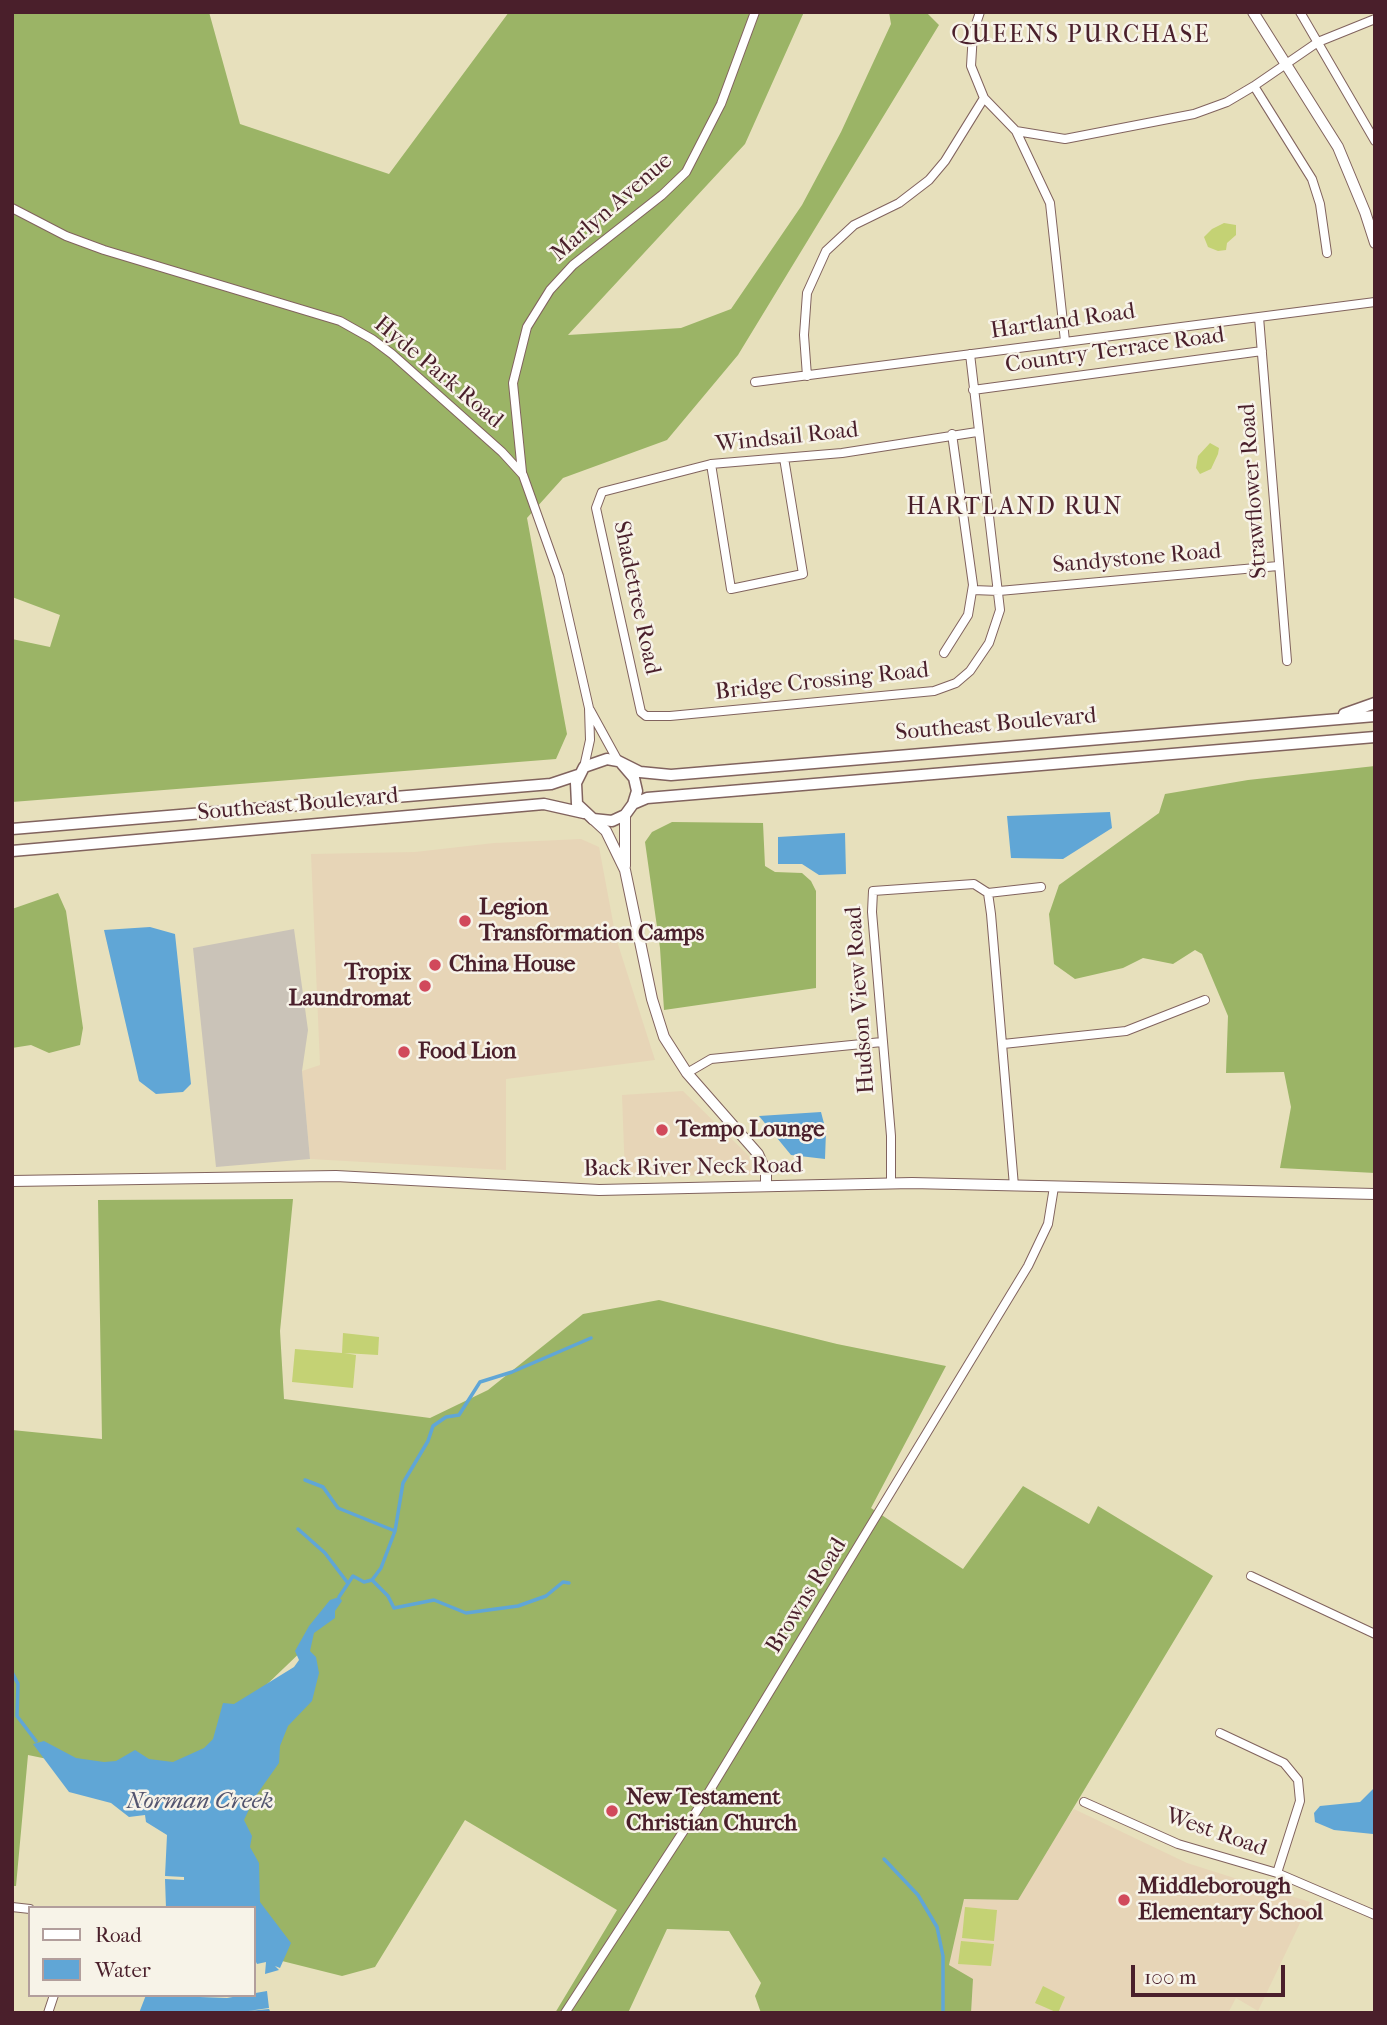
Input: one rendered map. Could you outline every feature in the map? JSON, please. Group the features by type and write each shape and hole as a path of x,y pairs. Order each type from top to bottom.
{"main road":[{"path":"1330,719 1375,703"},
{"name":"Southeast Boulevard","path":"620,763 640,772 671,775 1375,716"},
{"name":"Southeast Boulevard","path":"634,804 647,798 1375,737"},
{"path":"1357,738 1375,743"},
{"path":"595,761 620,763 634,778 637,790 634,804 625,815 612,821 590,817 577,804 581,771 595,761"},
{"name":"Southeast Boulevard","path":"12,829 551,784 581,771"},
{"name":"Southeast Boulevard","path":"12,851 544,804 590,817"}],"street":[{"name":"Marlyn Avenue","path":"523,475 513,383 521,343 530,321 550,290 573,265 662,195 686,172 706,139 755,12"},
{"path":"980,12 973,33 971,66 984,98 1016,131 1050,202 1065,341"},
{"path":"1254,12 1338,147 1375,243"},
{"path":"1300,12 1375,141"},
{"path":"1016,131 1065,139 1194,114 1227,102 1318,42 1375,19"},
{"path":"1254,86 1312,179 1325,227 1326,253"},
{"path":"807,376 804,335 807,293 826,251 854,225 899,203 929,180 945,161 984,98"},
{"name":"Hyde Park Road","path":"12,208 66,236 104,250 309,310 356,330 392,354 502,452 523,475 559,576 589,708 590,740 581,771"},
{"name":"Hartland Road","path":"755,382 1375,302"},
{"name":"Strawflower Road","path":"1259,317 1287,661"},
{"name":"Country Terrace Road","path":"973,390 1262,351"},
{"name":"Bridge Crossing Road","path":"641,712 655,717 726,712 934,691 947,687 970,671 989,642 1000,610 977,432 970,354"},
{"name":"Windsail Road","path":"602,492 711,464 842,453 977,432"},
{"path":"944,653 968,615 973,590 952,435"},
{"path":"711,464 731,589 803,574 784,458"},
{"name":"Shadetree Road","path":"602,492 596,508 641,712"},
{"name":"Sandystone Road","path":"973,590 999,591 1278,566"},
{"name":"Hyde Park Road","path":"589,708 620,763"},
{"path":"625,815 625,870 658,1022 687,1073 758,1154 766,1172 766,1186"},
{"path":"590,817 606,831 625,870"},
{"name":"Hudson View Road","path":"891,1183 891,1136 873,891 974,884 988,893 1041,887"},
{"path":"988,893 1014,1186"},
{"path":"1003,1044 1126,1031 1205,1000"},
{"path":"687,1073 711,1059 882,1042"},
{"name":"Back River Neck Road","path":"12,1181 336,1176 556,1189 891,1183 1375,1194"},
{"name":"Browns Road","path":"565,2013 707,1795 1028,1266 1048,1224 1054,1187"},
{"path":"1251,1576 1375,1634"},
{"path":"1220,1733 1284,1763 1298,1780 1300,1801 1277,1873"},
{"name":"West Road","path":"1084,1802 1202,1853 1277,1873 1375,1914"}],"shaded area":[{"path":"581,839 599,847 616,938 655,1060 506,1079 506,1170 310,1159 302,1071 320,1065 311,854 415,852 494,843"},
{"path":"294,929 308,1030 302,1071 310,1159 216,1167 193,948"},
{"path":"683,1091 749,1156 752,1175 625,1176 622,1095"},
{"name":"Middleborough Elementary School","path":"999,1789 1066,1820 1074,1809 1187,1863 1310,1902 1258,2011 1236,1998 1228,2013 888,2013"}],"green space":[{"path":"12,12 209,12 240,124 389,174 509,12 804,12 745,144 568,335 681,328 731,309 802,205 841,132 891,24 889,12 926,12 939,25 738,355 667,440 563,478 527,518 567,734 556,759 12,802 12,639 50,647 60,615 12,597"},
{"path":"1224,223 1236,225 1236,235 1227,243 1226,250 1218,251 1208,247 1204,237"},
{"path":"1210,443 1219,448 1218,454 1211,469 1200,474 1196,468 1198,456"},
{"path":"1375,766 1375,1173 1280,1168 1291,1107 1284,1072 1226,1073 1228,1016 1202,954 1195,950 1173,964 1143,958 1123,968 1075,979 1054,964 1049,914 1059,885 1159,813 1165,794 1248,780"},
{"path":"672,822 763,823 765,866 775,872 802,873 811,881 816,891 816,988 664,1010 660,948 645,842 652,832"},
{"path":"58,893 66,911 83,1028 80,1045 49,1053 31,1045 12,1048 12,909"},
{"path":"293,1199 280,1331 284,1399 430,1418 488,1390 583,1314 659,1300 837,1344 946,1366 871,1508 963,1569 1023,1486 1089,1524 1098,1506 1213,1576 1018,1900 964,1899 949,1965 973,1979 971,2013 761,2013 755,1996 761,1983 729,1931 667,1929 628,2013 555,2013 617,1910 465,1820 375,1967 342,1976 282,1961 257,1904 241,1813 309,1644 260,1691 212,1758 157,1770 62,1762 28,1755 16,1886 12,1886 12,1430 102,1439 98,1200"},
{"path":"343,1333 379,1337 378,1355 344,1353 356,1355 353,1388 292,1382 295,1349 342,1353"},
{"path":"965,1907 997,1910 994,1941 962,1938"},
{"path":"961,1941 994,1944 991,1966 958,1964"},
{"path":"1043,1986 1065,1997 1058,2013 1035,2003"}],"water":[{"path":"1110,812 1112,828 1063,859 1011,858 1007,816"},
{"path":"845,833 846,874 819,875 802,864 778,864 778,837"},
{"path":"150,927 175,934 191,1084 183,1092 156,1094 139,1081 104,930"},
{"path":"821,1112 826,1131 825,1159 791,1155 759,1116"},
{"name":"Norman Creek","path":"339,1597 342,1601 335,1611 335,1618 314,1633 310,1651 316,1657 319,1673 312,1701 288,1726 280,1746 279,1763 255,1797 244,1820 252,1836 250,1847 259,1863 260,1902 291,1943 280,1968 275,1966 279,1970 265,1974 266,1962 256,1962 256,1906 166,1906 165,1879 184,1880 184,1877 165,1876 167,1835 146,1822 145,1815 129,1817 111,1803 69,1792 33,1744 44,1741 76,1758 104,1762 116,1761 135,1750 149,1759 173,1762 204,1748 213,1739 223,1703 234,1704 294,1667 299,1660 295,1651 309,1626 330,1600"},
{"path":"1375,1787 1373,1834 1334,1830 1315,1822 1314,1813 1320,1806 1360,1802"},
{"path":"267,1991 269,2008 248,2011 269,2009 271,2013 139,2013 145,1997 256,1997 256,1993"}],"waterway":[{"path":"372,1580 381,1568 395,1531 403,1483 428,1441 433,1426 446,1417 459,1415 480,1382 512,1372 591,1338"},
{"path":"305,1480 323,1487 338,1508 395,1531"},
{"path":"298,1529 325,1553 347,1582"},
{"path":"339,1597 353,1576 364,1582 372,1580 388,1596 394,1608 434,1600 466,1613 518,1606 546,1596 563,1582 569,1583"},
{"path":"12,1672 18,1684 17,1716 36,1741"},
{"path":"884,1859 918,1895 937,1927 943,1956 943,2013"}],"place":[{"name":"Legion Transformation Camps","path":"465,921"},
{"name":"China House","path":"435,965"},
{"name":"Tropix Laundromat","path":"425,986"},
{"name":"Food Lion","path":"404,1052"},
{"name":"Tempo Lounge","path":"662,1130"},
{"name":"New Testament Christian Church","path":"612,1811"},
{"name":"Middleborough Elementary School","path":"1124,1900"}],"district":[{"name":"QUEENS PURCHASE","path":"1081,36"},
{"name":"HARTLAND RUN","path":"1015,508"}]}
